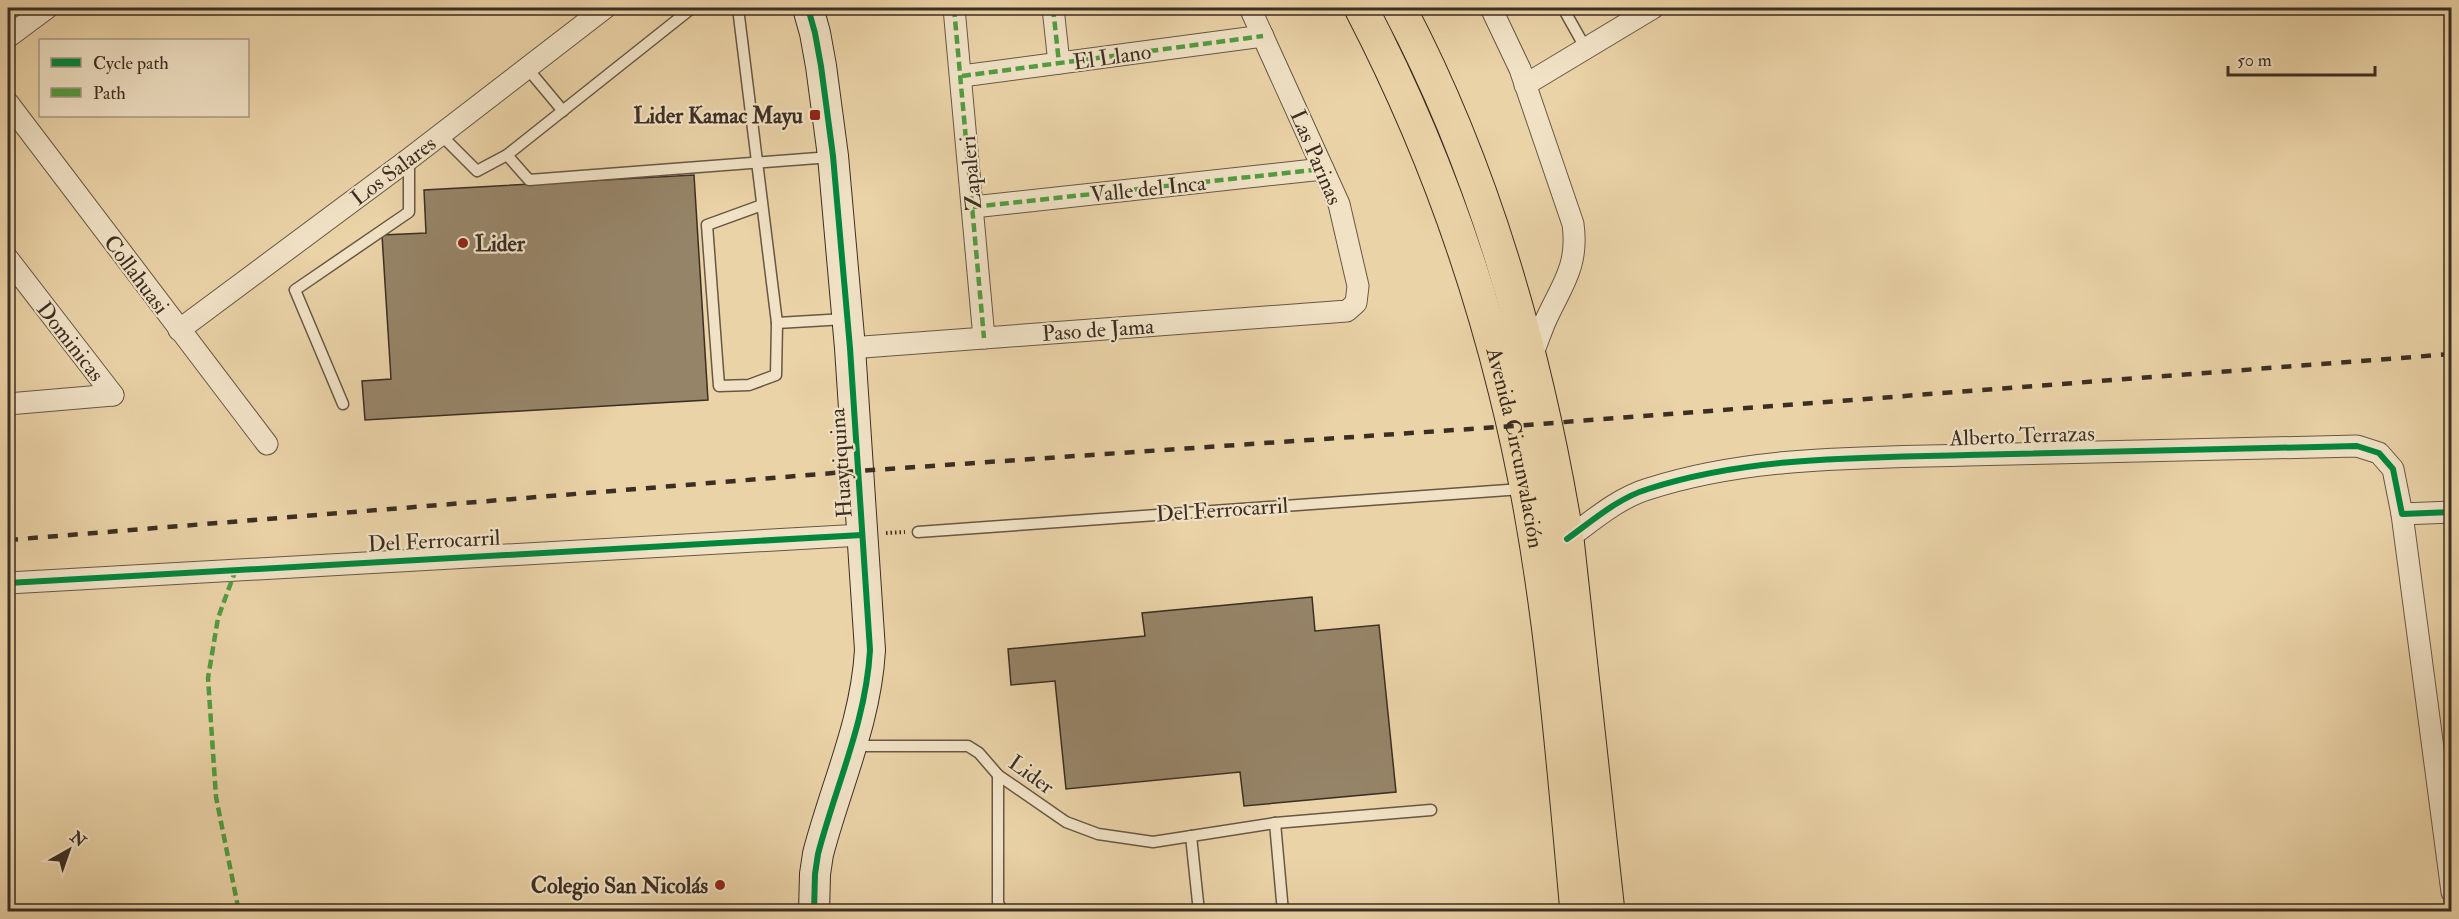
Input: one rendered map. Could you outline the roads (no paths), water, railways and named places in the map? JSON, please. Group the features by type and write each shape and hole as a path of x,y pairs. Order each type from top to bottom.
{"highway":[{"name":"Avenida Circunvalación","path":"1361,8 1406,100 1462,244 1505,390 1526,489 1541,582 1555,691 1577,912"},
{"name":"Avenida Circunvalación","path":"1399,8 1434,81 1481,196 1513,292 1531,358 1567,539 1608,912"}],"street":[{"path":"8,37 47,8"},
{"name":"Los Salares","path":"179,330 441,135 605,8"},
{"name":"Huaytiquina","path":"808,8 821,66 832,156 850,348 870,650 865,700 853,746 818,854 814,912"},
{"name":"Zapaleri","path":"954,8 962,76 984,338"},
{"path":"1053,8 1059,63"},
{"name":"Las Parinas","path":"1250,8 1339,204 1358,286 1356,303 1347,311"},
{"name":"Avenida Circunvalación","path":"1491,8 1520,69 1573,224 1575,239 1569,274 1545,322 1531,358"},
{"path":"1525,85 1586,49 1630,17 1653,8"},
{"name":"El Llano","path":"962,76 1263,36"},
{"name":"Collahuasi","path":"8,103 267,444"},
{"name":"Valle del Inca","path":"973,207 1323,169"},
{"name":"Dominicas","path":"8,259 113,395 8,404"},
{"name":"Paso de Jama","path":"850,348 1347,311"},
{"name":"Alberto Terrazas","path":"1567,539 1606,510 1645,489 1702,474 1761,465 1870,458 2357,446 2379,453 2393,469 2402,514 2451,892"},
{"path":"2402,514 2451,512"},
{"name":"Del Ferrocarril","path":"8,583 862,535"}],"lane":[{"path":"441,135 477,171 507,155 692,8"},
{"path":"738,8 777,323 776,375 749,385 720,386 707,225 762,205"},
{"path":"1563,8 1586,49"},
{"path":"527,68 563,111"},
{"path":"507,155 529,180 832,156"},
{"path":"343,404 295,290 409,212 409,159"},
{"path":"777,323 847,319"},
{"name":"Del Ferrocarril","path":"918,532 1526,489"},
{"name":"Lider","path":"853,746 961,744 973,749 998,775 1066,822 1098,834 1153,842 1275,823 1431,810"},
{"path":"998,775 998,903 1003,912"},
{"path":"1275,823 1283,912"},
{"path":"1191,836 1199,912"}],"railway":[{"path":"8,540 858,471 1513,426 2452,354"}],"place":[{"name":"Lider Kamac Mayu","path":"815,115"},
{"name":"Lider","path":"463,243"},
{"name":"Colegio San Nicolás","path":"720,885"}]}
